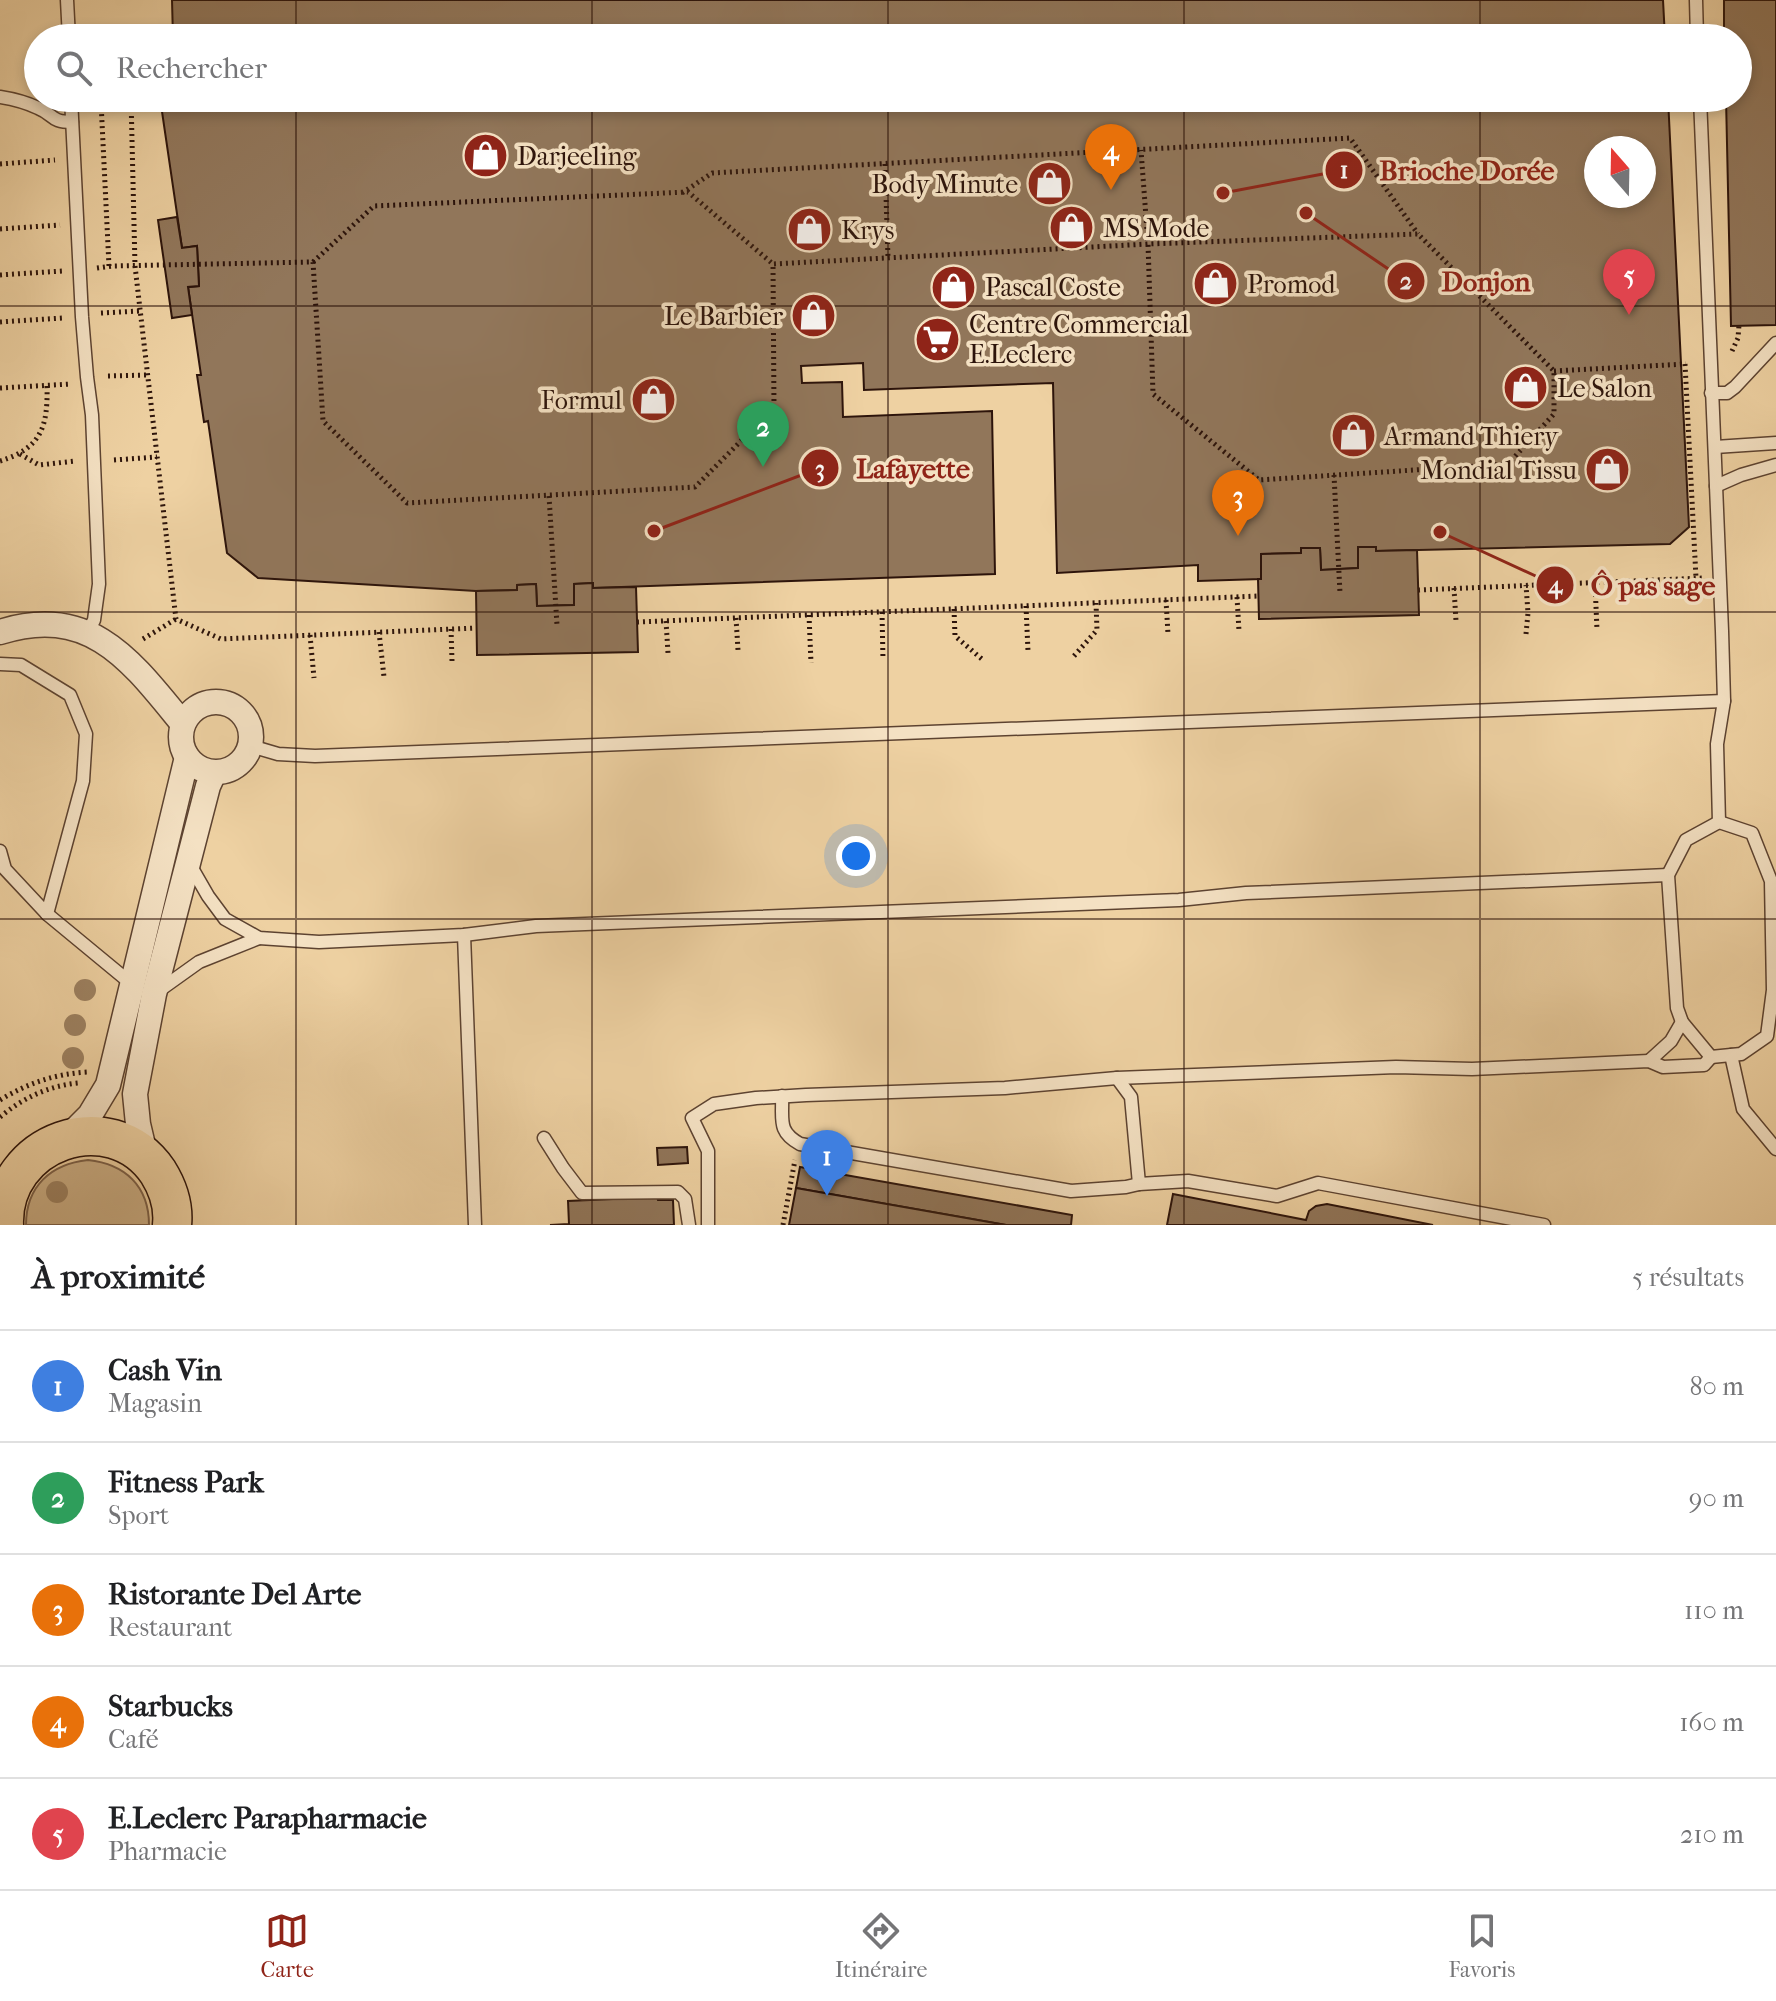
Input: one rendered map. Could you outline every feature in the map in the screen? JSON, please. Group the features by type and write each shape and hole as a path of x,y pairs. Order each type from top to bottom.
{"main road":[{"path":"4,1204 20,1171 36,1154 66,1139 81,1136 109,1138 146,1158 161,1177 178,1216"}],"street":[{"path":"0,632 35,624 59,624 88,632 120,654 145,678 183,724"},
{"path":"210,703 233,706 249,723 251,746 238,766 227,772 199,769 182,747 183,724 189,714 210,703"},
{"path":"146,1158 135,1094 144,990 187,757"},
{"path":"66,1139 90,1115 108,1085 189,863 214,773"}],"lane":[{"path":"67,0 68,24"},
{"path":"1696,0 1697,24"},
{"path":"0,97 24,102"},
{"path":"46,112 58,122 72,122"},
{"path":"72,112 83,332 92,415 99,584 94,620 88,632"},
{"path":"1701,112 1724,701 1717,744 1719,822"},
{"path":"1711,393 1727,393 1735,387 1776,342"},
{"path":"1715,447 1776,443"},
{"path":"1716,486 1776,465"},
{"path":"0,664 21,665 70,695 86,734 83,781 47,914"},
{"path":"251,746 278,754 330,756 1724,701"},
{"path":"708,1225 708,1151 692,1118 714,1104 782,1096 1005,1088 1117,1078 1396,1067 1472,1069 1649,1061 1663,1067 1704,1065 1711,1057 1741,1054 1767,1036 1773,990 1771,881 1752,833 1719,822 1686,840 1668,875 1677,1008 1682,1022 1711,1057"},
{"path":"0,851 5,869 47,914 144,990 199,962 259,938"},
{"path":"189,863 225,919 259,938 319,942 464,935 536,926 1179,900 1246,893 1668,875"},
{"path":"464,935 475,1225"},
{"path":"1649,1061 1671,1041 1682,1022"},
{"path":"1731,1055 1743,1109 1776,1149"},
{"path":"1117,1078 1131,1097 1139,1184"},
{"path":"782,1096 783,1126 788,1137 800,1144 1071,1191 1188,1181 1277,1196 1318,1183 1544,1225"},
{"path":"544,1138 582,1193 678,1192 685,1199 689,1225"}],"path":[{"path":"101,112 109,266"},
{"path":"131,112 135,266 176,619 221,639 476,628"},
{"path":"682,193 712,173 1350,138 1418,234 1554,371 1554,414 1508,464 1259,480 1153,394 1141,150"},
{"path":"885,164 888,258"},
{"path":"135,266 313,262 374,206 688,192 773,264 1148,244 1418,234"},
{"path":"313,262 323,421 407,503 695,487 774,408 773,264"},
{"path":"1554,371 1683,364 1696,578"},
{"path":"0,461 20,454 33,444 48,410 47,385"},
{"path":"1334,475 1340,593"},
{"path":"549,496 557,625"},
{"path":"1418,590 1720,578"},
{"path":"1595,583 1597,630"},
{"path":"1526,585 1526,634"},
{"path":"1454,588 1456,621"},
{"path":"637,622 1259,596"},
{"path":"1237,597 1239,631"},
{"path":"1166,600 1168,634"},
{"path":"1074,656 1097,630 1096,603"},
{"path":"1026,606 1028,651"},
{"path":"954,609 955,636 983,660"},
{"path":"882,612 883,660"},
{"path":"809,615 811,663"},
{"path":"736,618 738,650"},
{"path":"666,621 668,653"},
{"path":"451,629 452,661"},
{"path":"379,632 384,677"},
{"path":"310,635 314,678"},
{"path":"0,1100 43,1079 67,1073 91,1072 108,1085"},
{"path":"783,1225 800,1144"}],"shaded area":[{"path":"88,1160 113,1166 132,1179 145,1199 149,1225 26,1225 30,1199 43,1179 63,1166"}],"building":[{"path":"172,0 1663,0 1664,24 173,24"},
{"path":"1724,0 1776,0 1776,325 1731,326 1726,112 1752,112 1752,24 1724,24"},
{"name":"Centre Commercial E.Leclerc","path":"162,112 1669,112 1689,527 1670,544 1376,551 1376,547 1358,547 1358,568 1321,570 1320,548 1301,548 1301,553 1261,554 1261,579 1198,581 1198,565 1057,573 1053,383 864,390 863,363 801,366 802,383 842,382 843,417 992,411 995,574 593,588 593,583 574,584 574,605 537,606 536,584 517,585 517,590 476,591 258,578 227,553 208,421 204,422 197,375 201,375 188,287 199,286 197,246 182,248"},
{"path":"177,217 182,248 197,246 199,286 188,287 192,315 172,318 158,220"},
{"path":"1358,547 1376,547 1376,551 1417,550 1419,615 1259,619 1261,554 1301,553 1301,548 1320,548 1321,570 1358,568"},
{"path":"593,583 593,588 636,587 638,652 477,655 476,591 517,590 517,585 536,584 537,606 574,605 574,584"},
{"path":"687,1147 688,1163 658,1165 657,1148"},
{"path":"800,1167 1072,1215 1071,1225 1006,1225 796,1188"},
{"path":"796,1188 1006,1225 789,1225"},
{"path":"1173,1194 1306,1220 1309,1211 1327,1204 1433,1225 1167,1225"},
{"path":"657,1197 658,1200 673,1200 674,1225 550,1225 569,1224 568,1201"}],"place":[{"name":"Darjeeling","path":"486,156"},
{"name":"Body Minute","path":"1049,184"},
{"name":"Starbucks","path":"1111,190"},
{"name":"Brioche Dorée","path":"1223,193"},
{"name":"Donjon","path":"1306,213"},
{"name":"MS Mode","path":"1072,228"},
{"name":"Krys","path":"810,230"},
{"name":"Promod","path":"1216,284"},
{"name":"Pascal Coste","path":"954,287"},
{"name":"E.Leclerc Parapharmacie","path":"1629,315"},
{"name":"Le Barbier","path":"814,316"},
{"name":"Centre Commercial E.Leclerc","path":"938,339"},
{"name":"Le Salon","path":"1526,388"},
{"name":"Formul","path":"653,400"},
{"name":"Armand Thiery","path":"1353,436"},
{"name":"Fitness Park","path":"763,467"},
{"name":"Mondial Tissu","path":"1608,470"},
{"name":"Lafayette","path":"654,531"},
{"name":"Ô pas sage","path":"1440,532"},
{"name":"Ristorante Del Arte","path":"1238,536"},
{"name":"Cash Vin","path":"827,1196"}]}
